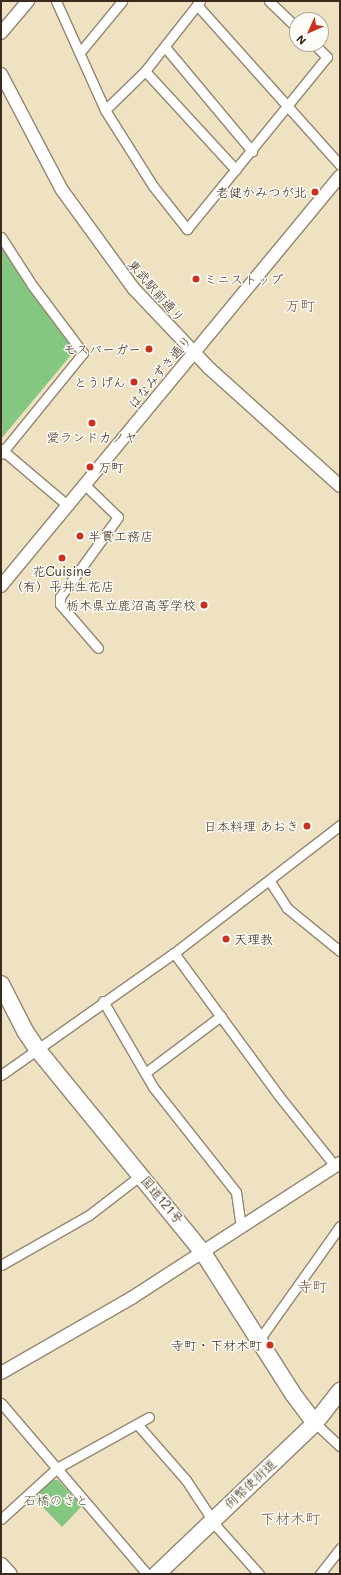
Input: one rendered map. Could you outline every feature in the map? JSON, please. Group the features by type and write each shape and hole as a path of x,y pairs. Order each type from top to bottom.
{"highway":[{"name":"国道121号","path":"1,984 25,1031 37,1049 202,1251 259,1340 315,1423"},
{"name":"例幣使街道","path":"157,1574 212,1519 315,1423 340,1391"}],"main road":[{"path":"1,1564 10,1574"}],"street":[{"path":"1,33 28,1"},
{"path":"56,1 81,51 105,110 153,186 187,229 327,57 322,52"},
{"path":"81,51 122,1"},
{"path":"269,1 289,20"},
{"path":"105,110 145,71 198,3 287,108 340,165"},
{"path":"164,46 252,151"},
{"path":"145,71 236,170"},
{"name":"東武駅前通り","path":"1,74 41,154 84,222 134,289 194,353 340,486"},
{"name":"はなみずき通り","path":"1,586 340,176"},
{"path":"1,237 32,285 83,353 2,452 67,505"},
{"path":"84,484 118,517 60,597 60,604 98,648"},
{"path":"1,1075 103,1001 174,953 340,825"},
{"path":"269,880 287,908 340,951"},
{"path":"1,1373 133,1297 337,1165 279,1096 174,953"},
{"path":"103,1001 153,1087 236,1192 241,1226"},
{"path":"145,1073 221,1016"},
{"path":"1,1265 89,1215 141,1175"},
{"path":"259,1340 340,1226"},
{"path":"1,1403 147,1574"},
{"path":"1,1518 57,1468 150,1417"},
{"path":"315,1423 340,1446"},
{"path":"137,1424 186,1480 212,1519 259,1574"},
{"path":"320,1574 340,1548"}],"green space":[{"path":"1,247 76,349 1,439"},
{"name":"石橋のさと","path":"51,1480 58,1480 82,1506 62,1527 33,1497"}],"place":[{"name":"老健かみつが北","path":"315,192"},
{"name":"ミニストップ","path":"196,279"},
{"name":"モスバーガー","path":"149,349"},
{"name":"とうげん","path":"134,382"},
{"name":"愛ランドカノヤ","path":"92,423"},
{"name":"万町","path":"90,467"},
{"name":"半貫工務店","path":"80,536"},
{"name":"花Cuisine （有）平井生花店","path":"62,558"},
{"name":"栃木県立鹿沼高等学校","path":"204,605"},
{"name":"日本料理 あおき","path":"307,826"},
{"name":"天理教","path":"226,939"},
{"name":"寺町・下材木町","path":"270,1345"}],"district":[{"name":"万町","path":"300,306"},
{"name":"寺町","path":"312,1287"},
{"name":"下材木町","path":"290,1519"}]}
